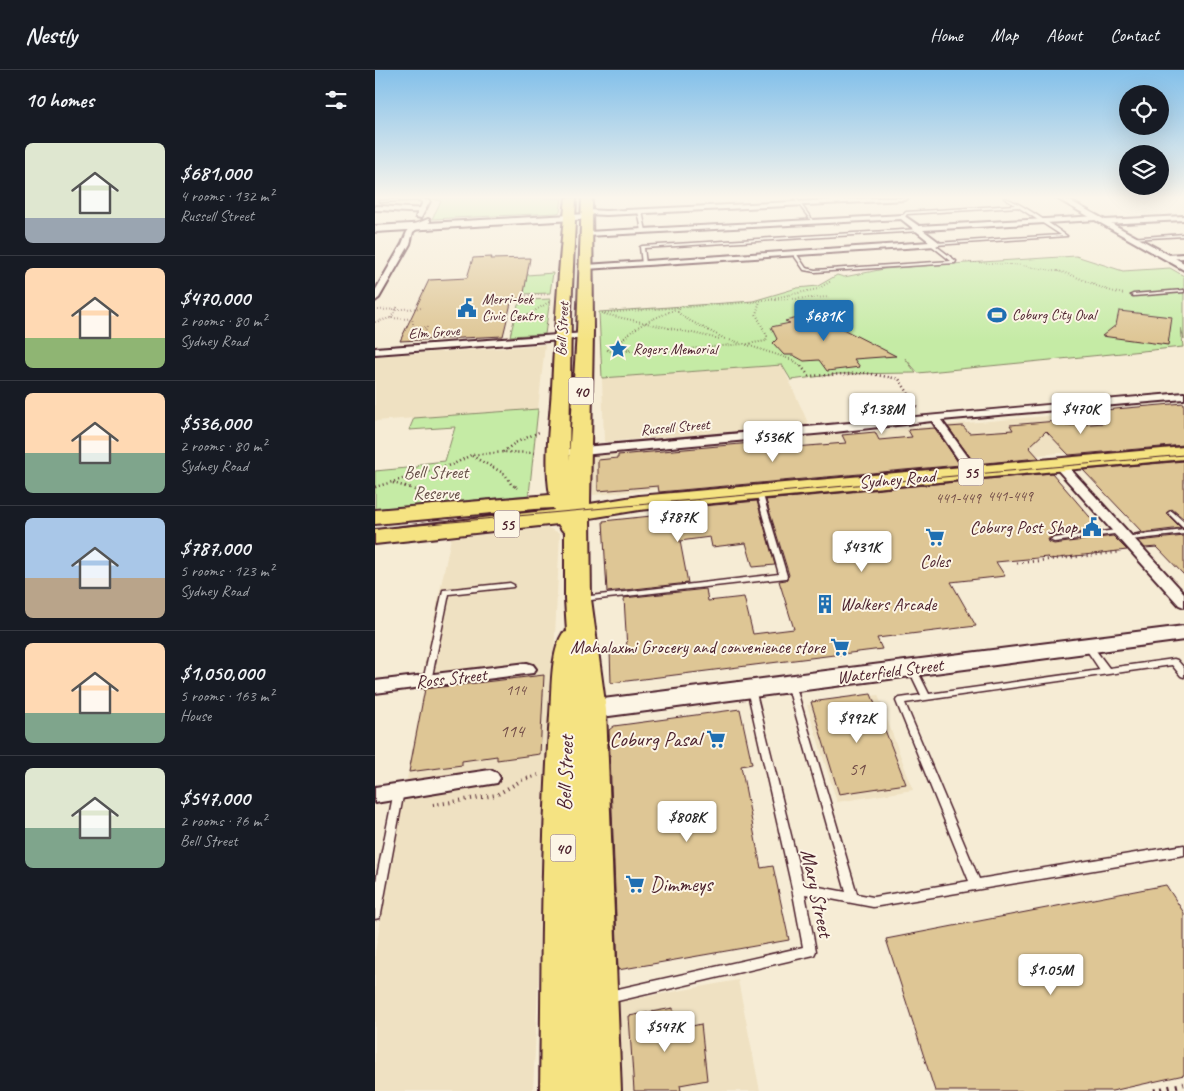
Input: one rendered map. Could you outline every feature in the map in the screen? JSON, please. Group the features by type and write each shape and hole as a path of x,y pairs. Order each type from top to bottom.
{"highway":[{"name":"Bell Street","path":"566,246 555,332 561,382 547,453 571,508 577,547 579,711 596,1000 598,1091"},
{"name":"Bell Street","path":"571,508 579,451 585,336 587,246"},
{"path":"561,382 582,380"},
{"name":"Sydney Road","path":"375,517 639,503 1184,453"},
{"name":"Sydney Road","path":"375,537 571,508"},
{"name":"Bell Street","path":"563,1091 563,770 579,711"}],"street":[{"path":"375,298 405,246"},
{"path":"586,267 924,246"},
{"path":"1146,246 1184,267"},
{"path":"1166,257 1184,256"},
{"name":"Elm Grove","path":"375,351 555,332 585,336"},
{"name":"Russell Street","path":"547,453 826,430 895,420 1184,396"},
{"path":"937,422 973,472"},
{"path":"1059,464 1126,545 1184,602"},
{"name":"Waterfield Street","path":"579,711 1184,633"},
{"name":"Ross Street","path":"375,687 527,670"},
{"path":"375,795 490,778"}],"lane":[{"path":"644,264 642,247 664,246"},
{"path":"935,246 955,262"},
{"path":"795,254 805,269 815,271 955,262"},
{"path":"1133,294 1184,291"},
{"path":"579,602 783,576 759,492"},
{"path":"1171,513 1184,526"},
{"path":"1054,540 1116,532 1126,545 1184,532"},
{"path":"427,681 446,592 510,585"},
{"path":"1088,646 1106,671"},
{"path":"976,885 899,701 1173,662 1184,674"},
{"path":"913,668 926,697"},
{"path":"791,684 853,898"},
{"name":"Mary Street","path":"596,1000 810,951 798,888 751,689"},
{"path":"375,914 399,791"},
{"path":"798,888 873,902 1184,850"}],"path":[{"path":"955,262 1008,264 1055,271 1076,276 1114,294 1133,294"},
{"path":"760,300 818,289 832,280"},
{"path":"523,296 553,294"},
{"path":"829,297 760,300 599,313 744,344 793,360 800,364 809,376 846,373 899,379 921,412"},
{"path":"627,352 630,349 629,347 619,345 609,347 608,352 619,354 666,351 766,341 767,336 756,314 760,300"},
{"path":"511,316 528,315 552,301"},
{"path":"619,345 621,340 646,324 680,307"},
{"path":"680,307 679,312 683,317 725,339"},
{"path":"391,318 397,308"},
{"path":"375,310 423,308"},
{"path":"528,315 555,332"},
{"path":"375,322 391,318 412,319 414,328 427,327 420,343"},
{"path":"502,452 515,443 539,432"},
{"path":"375,487 455,464 471,455 502,452 547,453"},
{"path":"471,455 505,474 511,484 523,492"},
{"path":"391,483 414,489 425,499"},
{"path":"1017,563 1126,545"},
{"path":"1154,1091 1184,1084"}],"shaded area":[{"path":"545,345 538,409 375,421 375,356"},
{"path":"782,365 809,425 604,442 602,378"},
{"path":"1184,404 1184,442 593,495 590,456"},
{"path":"548,528 560,533 533,1091 375,1091 375,952 424,687 424,667 451,538"},
{"path":"878,695 913,790 837,802 807,705"},
{"path":"738,980 760,1091 622,1091 617,1002"}],"green space":[{"name":"Coburg City Oval","path":"1076,256 1123,271 1170,268 1184,276 1184,339 1181,328 1183,347 918,373 905,358 916,373 838,374 791,380 782,365 602,378 599,312 753,301 797,288 818,286 837,275 844,277 884,269"},
{"path":"553,273 550,293 523,294 527,275"},
{"path":"550,299 545,334 510,336 518,305 528,300"},
{"name":"Bell Street Reserve","path":"538,409 529,495 375,509 375,471 418,467 419,464 445,461 455,427 409,430 414,418"}],"building":[{"name":"Merri-bek Civic Centre","path":"492,257 491,259 530,258 523,299 512,299 503,336 400,341 429,280 467,278 473,258"},
{"path":"837,309 831,323 896,356 854,359 860,367 827,371 819,360 804,361 793,355 784,355 773,343 777,339 771,327 790,323 785,321"},
{"path":"1119,311 1172,317 1168,345 1102,336 1116,325"},
{"path":"1184,403 1184,445 1069,455 1046,431 1029,447 1039,458 975,464 948,427 963,426 969,433 1013,430 1010,425 1057,421 1054,424 1063,423 1066,426 1104,423 1092,411"},
{"path":"935,428 960,465 659,492 658,486 598,491 598,460 618,458 618,455 763,442 766,452 796,449 795,447 846,443 842,435 875,432 879,440 912,437 908,430"},
{"path":"1184,461 1184,519 1172,509 1166,513 1181,528 1133,534 1142,532 1083,470"},
{"path":"1052,473 1101,530 1054,536 1048,539 1049,542 1054,544 1113,536 1127,550 1050,559 1048,557 996,562 1005,576 951,582 976,626 877,638 882,649 611,683 610,651 627,649 624,598 706,589 708,601 744,597 753,634 794,629 779,581 786,580 789,575 766,500"},
{"path":"757,501 775,565 753,567 746,543 712,547 710,537 680,541 688,583 607,592 603,521 661,515 660,510"},
{"path":"1184,536 1184,575 1157,547 1145,548 1139,541"},
{"path":"544,675 540,754 497,760 497,756 462,761 462,765 409,772 425,689"},
{"path":"871,694 906,784 839,794 811,702"},
{"path":"740,709 752,764 741,766 761,868 773,866 789,940 618,970 609,730 614,726"},
{"path":"1166,885 1184,913 1184,1075 1112,1091 935,1091 886,939"},
{"path":"673,1008 675,1030 701,1024 707,1080 680,1085 681,1091 634,1091 629,1016"}],"tram line":[{"path":"375,529 1184,455"}],"place":[{"name":"Merri-bek Civic Centre","path":"467,308"},
{"name":"Coburg City Oval","path":"997,315"},
{"name":"Rogers Memorial","path":"618,349"},
{"name":"Coburg Post Shop","path":"1092,527"},
{"name":"Coles","path":"935,537"},
{"name":"Walkers Arcade","path":"825,604"},
{"name":"Mahalaxmi Grocery and convenience store","path":"840,647"},
{"name":"Coburg Pasal","path":"716,739"},
{"name":"Dimmeys","path":"635,884"}]}
